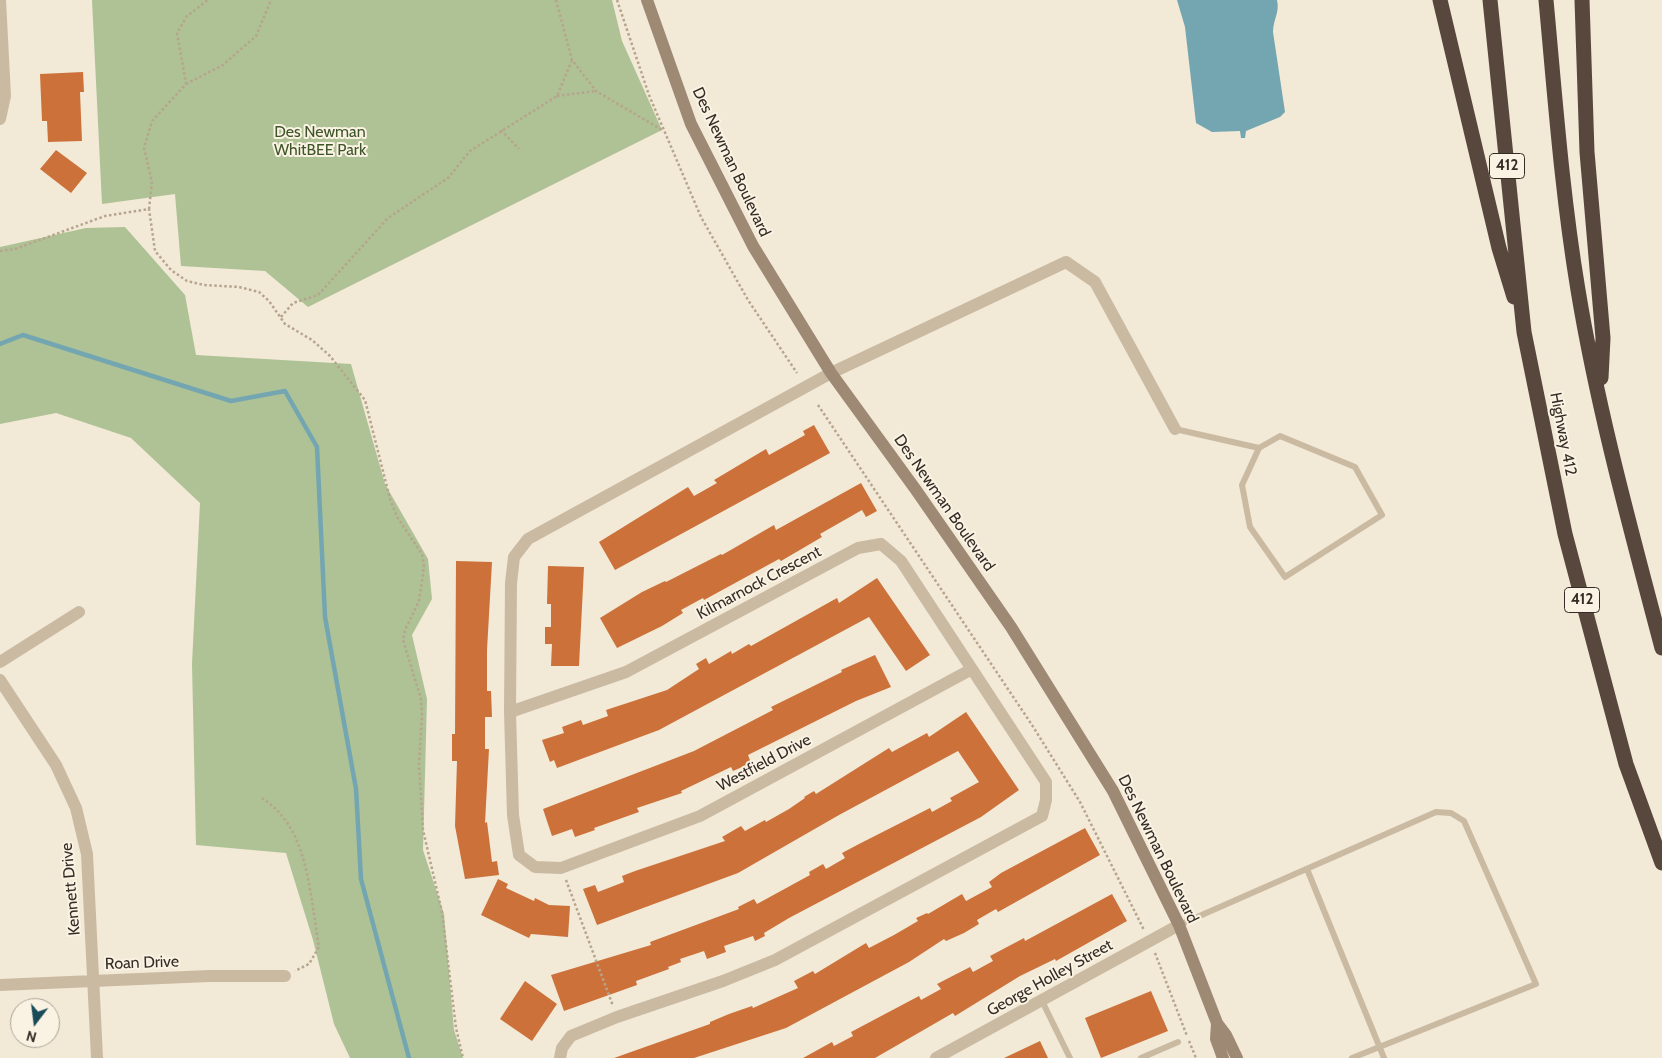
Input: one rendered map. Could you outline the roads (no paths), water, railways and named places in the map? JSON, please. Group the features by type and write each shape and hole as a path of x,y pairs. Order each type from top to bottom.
{"highway":[{"path":"1440,0 1499,248 1524,332"},
{"name":"Highway 412","path":"1490,0 1524,332 1564,534 1626,764 1662,863"},
{"path":"1546,0 1563,193 1578,292 1601,405 1662,648"},
{"path":"1582,0 1587,152 1603,338 1601,405"}],"street":[{"path":"0,0 1,57 5,96 0,119"},
{"name":"Des Newman Boulevard","path":"647,0 691,124 753,246 831,374 916,490 1016,635 1113,791 1179,925 1217,1023 1226,1035 1237,1058"},
{"name":"Westfield Drive","path":"972,669 700,816 561,868 536,867 519,854 513,815 510,712 511,583 514,557 528,539 831,374 1066,262 1095,282 1175,429"},
{"name":"Kilmarnock Crescent","path":"510,712 626,672 858,548 881,544 901,561 972,669"},
{"path":"0,662 79,612"},
{"path":"560,1058 562,1048 571,1036 617,1017 723,981 775,960 1042,816 1046,800 1046,782 972,669"},
{"name":"Kennett Drive","path":"0,680 56,764 76,808 87,854 97,1058"},
{"name":"George Holley Street","path":"936,1058 1179,925"},
{"name":"Roan Drive","path":"0,985 209,976 285,976"},
{"name":"Des Newman Boulevard","path":"1217,1023 1216,1040 1223,1058"}],"lane":[{"path":"1175,429 1259,448 1280,436 1355,467 1382,514 1285,577 1250,528 1242,485 1259,448"},
{"path":"1179,925 1436,812 1450,812 1464,821 1536,984 1352,1058"},
{"path":"1307,869 1384,1058"},
{"path":"1042,1001 1070,1058"},
{"path":"1141,1058 1178,1042"}],"water":[{"path":"1177,0 1277,0 1278,8 1273,32 1285,112 1280,117 1246,131 1245,138 1241,138 1240,131 1212,132 1196,123 1185,27"}],"waterway":[{"path":"0,344 23,335 231,401 285,391 317,447 325,617 356,789 361,879 409,1058"}],"park label":[{"name":"Des Newman WhitBEE Park","path":"320,141"}]}
